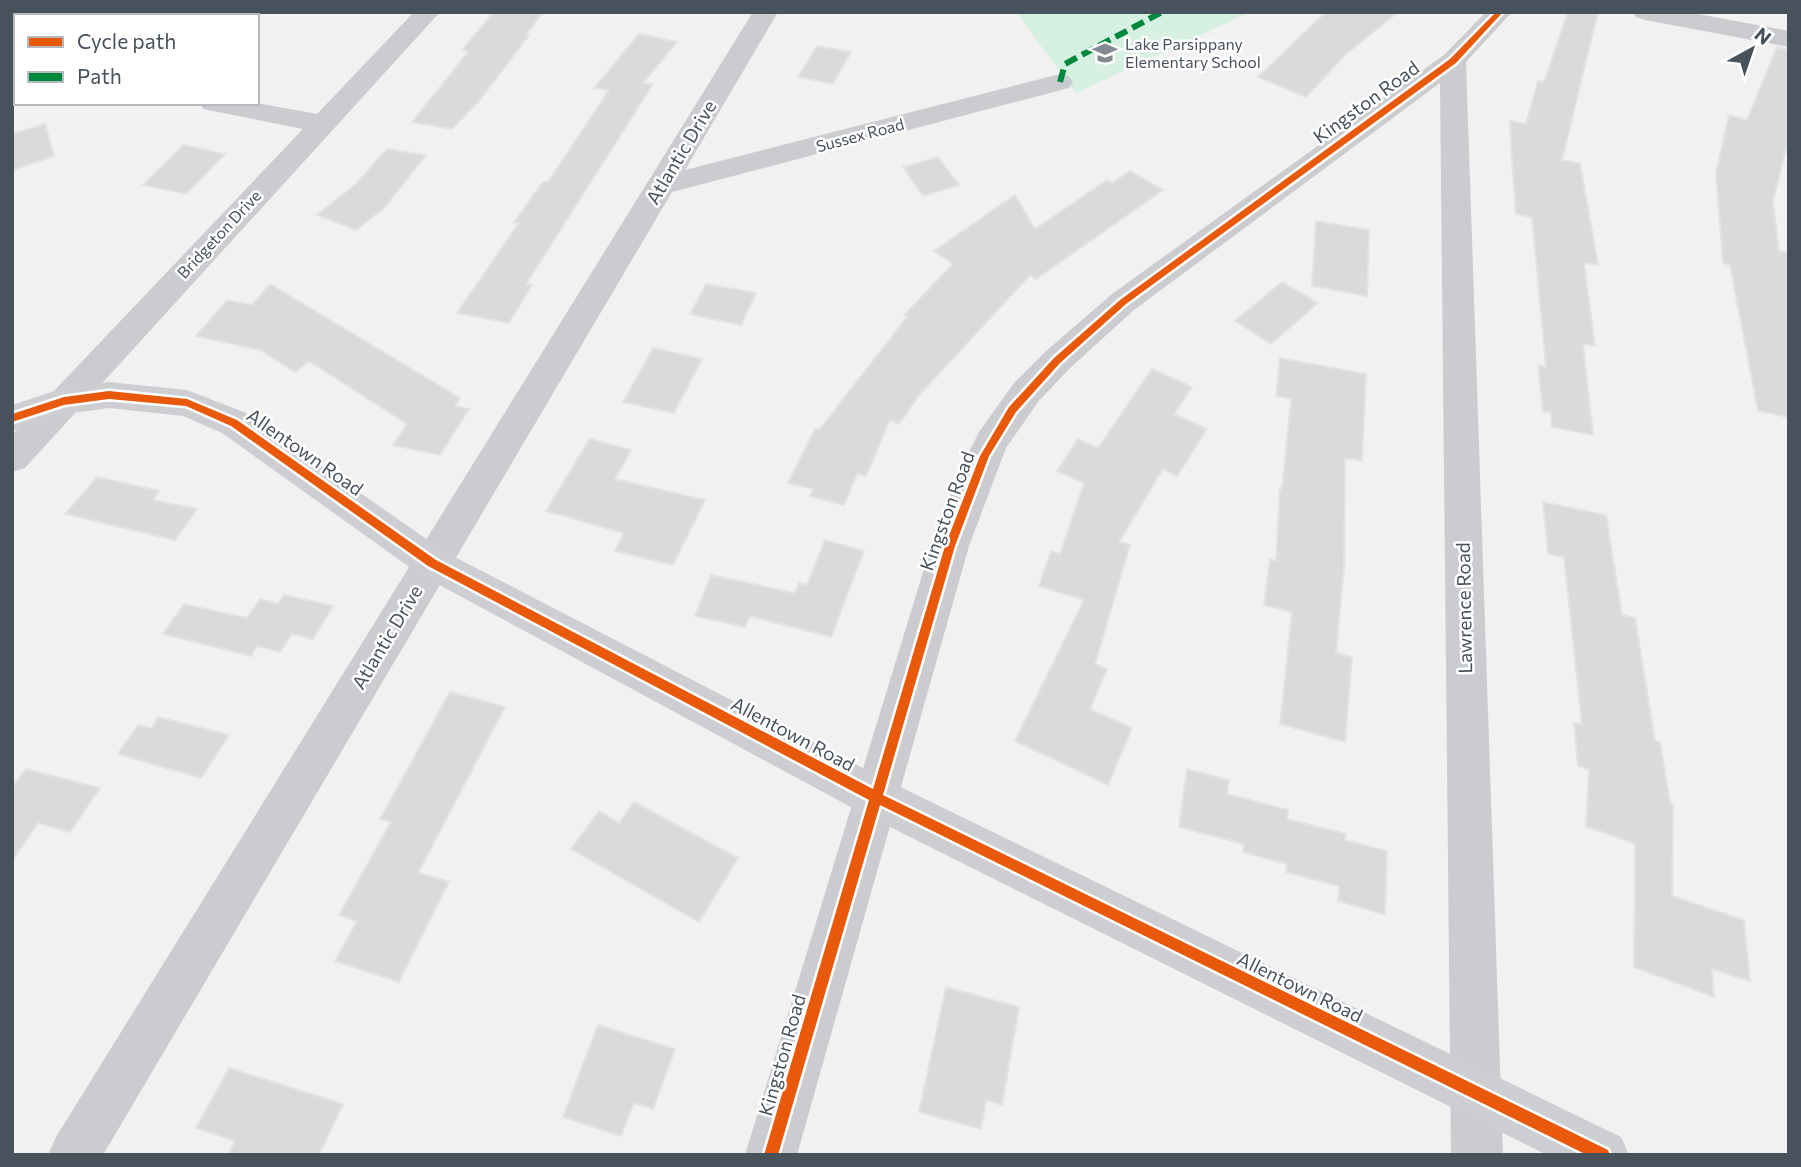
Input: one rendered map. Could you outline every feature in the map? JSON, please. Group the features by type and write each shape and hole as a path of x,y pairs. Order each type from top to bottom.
{"street":[{"name":"Bridgeton Drive","path":"12,458 428,12"},
{"name":"Atlantic Drive","path":"74,1155 766,12"},
{"name":"Kingston Road","path":"771,1155 950,546 980,465 1008,417 1065,353 1123,302 1452,61 1500,12"},
{"path":"1645,12 1789,38"},
{"name":"Lawrence Road","path":"1452,61 1477,1155"},
{"name":"Sussex Road","path":"660,186 1060,82"},
{"path":"223,105 322,124"},
{"name":"Allentown Road","path":"12,418 64,401 109,395 140,396 187,403 234,423 432,563 875,797 1603,1155"}],"green space":[{"name":"Lake Parsippany Elementary School","path":"1016,12 1250,12 1076,93"}],"building":[{"path":"494,12 543,12 479,101 452,129 412,122 469,51 462,50"},
{"path":"1326,12 1398,12 1345,55 1306,97 1258,77"},
{"path":"1568,12 1598,12 1562,160 1580,163 1598,265 1584,263 1595,346 1583,344 1593,435 1552,427 1551,412 1543,411 1538,365 1546,367 1532,217 1516,214 1512,162 1510,121 1526,124 1538,81 1544,82"},
{"path":"639,34 677,42 643,83 653,84 526,284 532,285 509,323 457,313 519,223 514,222 543,182 548,182 609,90 594,88"},
{"path":"817,46 851,52 833,84 798,77"},
{"path":"1777,47 1789,50 1789,137 1773,202 1779,251 1789,253 1789,417 1758,411 1730,265 1723,263 1716,173 1729,115 1747,120"},
{"path":"45,124 54,156 12,170 12,134"},
{"path":"183,145 225,154 186,194 143,185"},
{"path":"387,149 426,155 384,208 356,230 317,215 356,184"},
{"path":"938,157 959,185 923,196 903,167"},
{"path":"1130,171 1163,190 1036,279 1030,275 921,393 899,424 890,420 866,476 857,474 844,505 810,496 813,489 788,483 815,429 819,430 907,317 904,315 953,264 934,251 1015,195 1035,229 1107,180 1112,183"},
{"path":"1316,221 1369,230 1367,296 1312,286"},
{"path":"1282,282 1318,303 1271,344 1235,321"},
{"path":"270,284 460,398 455,406 469,409 440,455 393,445 407,424 309,361 295,372 260,350 196,336 227,300 252,305"},
{"path":"706,284 756,293 741,325 690,314"},
{"path":"653,348 702,359 674,413 623,402"},
{"path":"1280,358 1366,374 1362,461 1345,458 1344,568 1336,653 1352,657 1345,742 1280,724 1292,612 1264,605 1270,559 1276,561 1280,488 1282,489 1291,399 1276,396"},
{"path":"1152,369 1192,387 1174,414 1207,429 1177,476 1163,469 1119,542 1130,545 1095,664 1107,669 1090,709 1132,728 1108,785 1015,741 1084,600 1039,586 1051,551 1060,554 1084,483 1057,471 1078,439 1098,448"},
{"path":"590,439 631,450 615,479 705,500 673,565 615,551 624,533 546,511"},
{"path":"97,477 159,491 153,500 197,509 175,540 65,514"},
{"path":"1543,502 1606,515 1622,615 1635,618 1655,741 1660,742 1670,803 1673,804 1672,896 1744,920 1750,981 1712,969 1714,997 1634,967 1635,844 1586,826 1589,769 1578,766 1574,723 1582,725 1564,557 1548,554"},
{"path":"825,540 864,551 831,637 750,616 745,627 695,616 711,575 795,593 799,583 807,585"},
{"path":"284,595 333,606 313,639 292,634 280,652 257,646 251,656 163,634 184,604 247,618 260,599 278,604"},
{"path":"450,692 505,707 418,873 449,882 399,982 335,961 357,921 339,915 391,822 380,819"},
{"path":"158,717 229,735 201,778 118,754 138,725 152,728"},
{"path":"26,769 100,788 70,832 38,823 12,861 12,788"},
{"path":"1187,769 1229,780 1227,794 1288,810 1287,819 1346,834 1345,840 1387,851 1385,915 1338,901 1339,886 1286,872 1287,864 1243,852 1244,844 1179,827"},
{"path":"634,802 738,858 699,922 571,849 599,811 619,823"},
{"path":"946,987 1019,1007 1002,1105 986,1100 981,1129 919,1112"},
{"path":"598,1025 675,1049 653,1109 634,1103 621,1136 563,1117"},
{"path":"229,1068 343,1104 319,1155 228,1155 235,1141 196,1128"}],"marked path":[{"path":"1060,82 1065,64 1162,12"}],"cycle path":[{"path":"771,1155 950,546 978,470 1000,428 1041,376 1123,302 1453,61 1500,12"},
{"path":"12,418 64,401 109,395 187,403 234,423 432,563 875,797 1603,1155"}],"place":[{"name":"Lake Parsippany Elementary School","path":"1105,53"}]}
